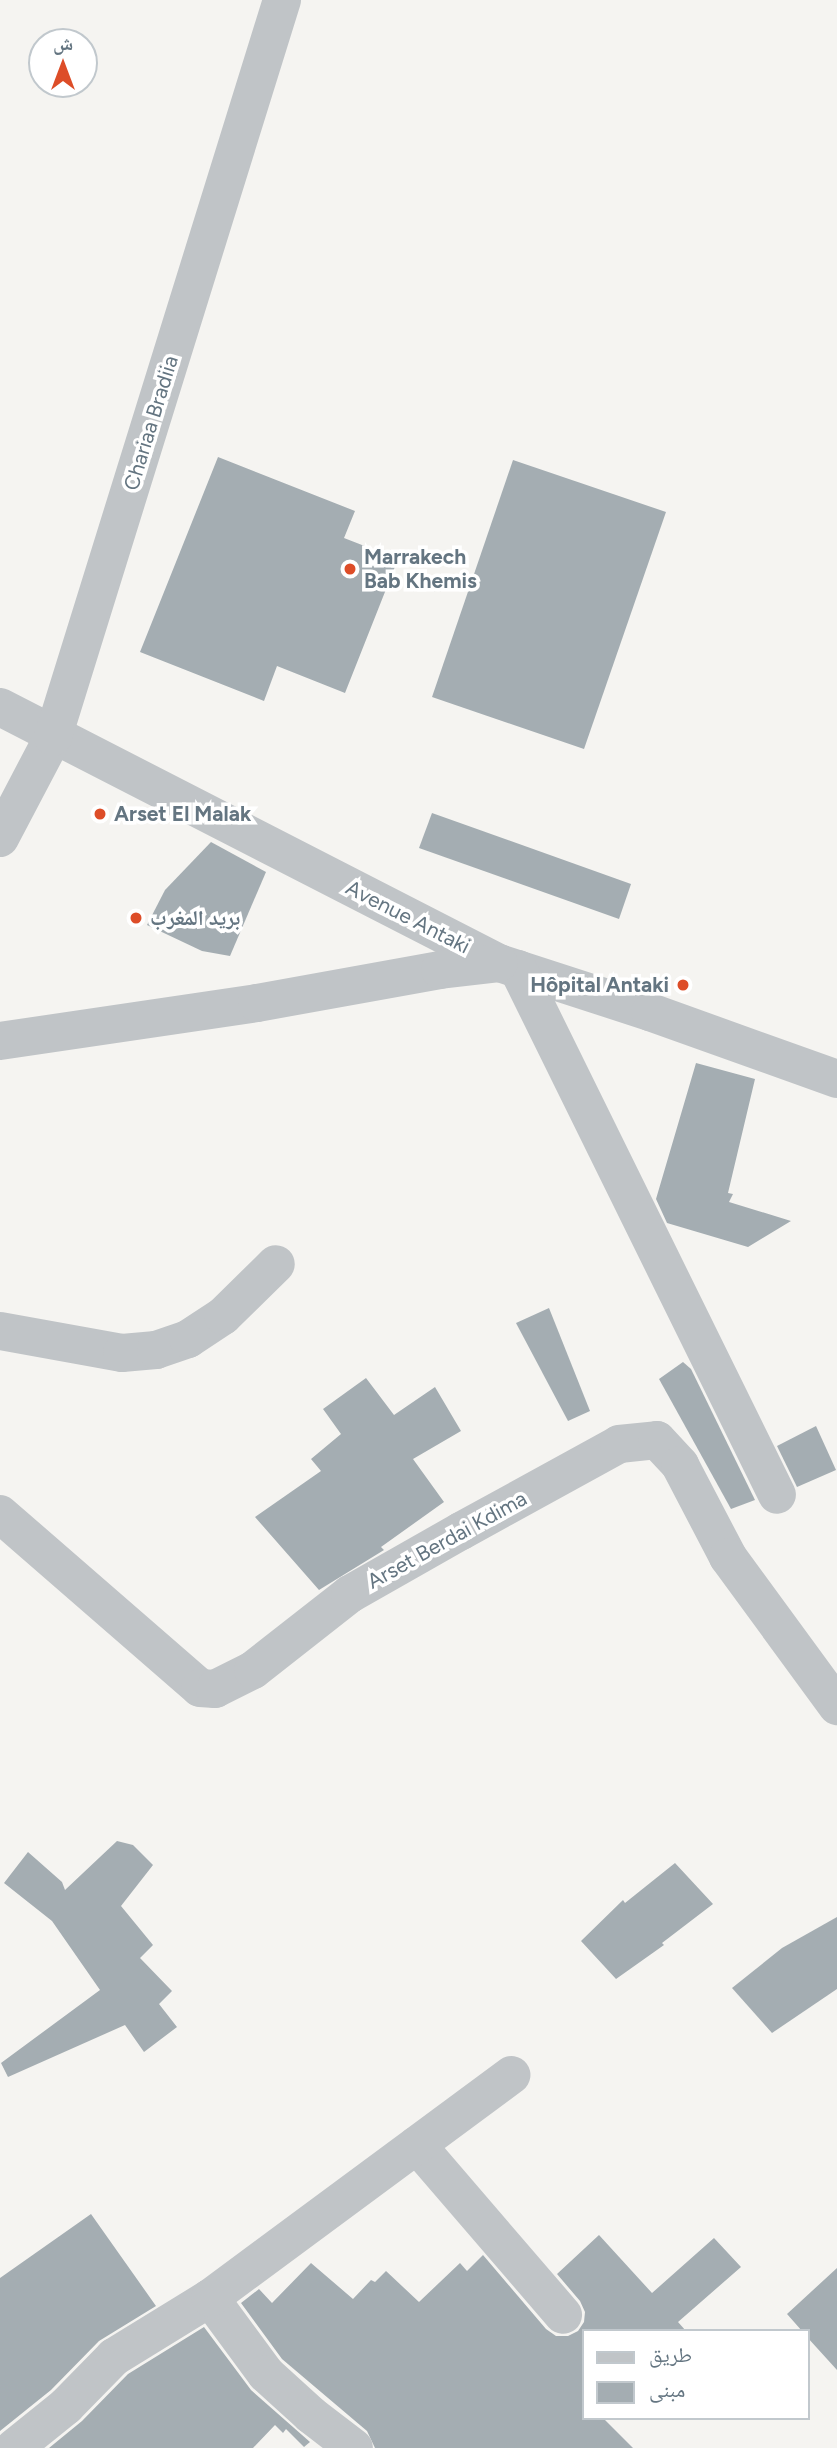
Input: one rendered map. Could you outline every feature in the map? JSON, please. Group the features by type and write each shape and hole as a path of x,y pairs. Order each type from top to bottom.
{"street":[{"name":"Chariaa Bradiia","path":"0,838 53,737 282,0"},
{"name":"Avenue Antaki","path":"0,707 53,737 509,966 837,1079"},
{"path":"0,1041 257,1003 440,970 509,966 777,1495"},
{"path":"0,1331 122,1353 156,1350 188,1339 223,1316 276,1264"},
{"name":"Arset Berdai Kdima","path":"0,1514 200,1688 215,1689 253,1670 350,1594 450,1537 619,1444 657,1440 680,1465 728,1557 837,1706"},
{"path":"14,2448 66,2406 114,2357 210,2298 511,2075"},
{"path":"417,2145 563,2315"},
{"path":"210,2298 266,2374 311,2416 354,2448"}],"building":[{"path":"218,457 355,511 344,538 398,559 345,693 277,666 264,701 140,652"},
{"path":"513,460 666,512 584,749 432,697"},
{"path":"432,813 631,884 619,919 419,848"},
{"path":"211,842 266,872 230,956 202,951 147,925 165,890"},
{"path":"696,1063 755,1079 728,1193 733,1194 729,1202 791,1221 748,1247 667,1223 656,1199"},
{"path":"549,1308 590,1411 568,1421 516,1323"},
{"path":"683,1362 691,1369 755,1500 731,1509 659,1379"},
{"path":"366,1378 394,1415 435,1387 461,1431 413,1459 444,1502 381,1547 384,1550 319,1590 255,1517 321,1471 311,1459 341,1434 323,1409"},
{"path":"816,1426 836,1470 797,1487 777,1446"},
{"path":"117,1841 133,1845 153,1865 121,1906 153,1945 140,1958 172,1991 159,2004 177,2027 144,2052 125,2025 8,2077 1,2063 100,1990 52,1921 4,1883 28,1852 62,1882 65,1890"},
{"path":"675,1863 713,1904 662,1943 664,1945 616,1979 581,1941 623,1900 625,1903"},
{"path":"837,1917 837,1989 772,2033 732,1988 782,1948"},
{"path":"91,2214 156,2306 99,2341 51,2390 0,2431 0,2278"},
{"path":"599,2235 652,2293 714,2238 741,2267 678,2322 684,2329 582,2329 582,2420 605,2420 633,2448 375,2448 367,2431 282,2359 241,2303 259,2289 272,2303 311,2263 353,2299 371,2280 375,2282 386,2271 419,2302 460,2263 467,2271 483,2255 546,2329 556,2336 568,2336 578,2331 584,2322 585,2312 580,2301 557,2274"},
{"path":"837,2268 837,2370 809,2339 809,2329 800,2329 787,2314"},
{"path":"204,2327 251,2390 310,2442 304,2447 286,2429 283,2433 275,2425 253,2448 49,2448 82,2421 128,2374"}],"place":[{"name":"Marrakech Bab Khemis","path":"350,569"},
{"name":"Arset El Malak","path":"100,814"},
{"name":"بريد المغرب","path":"136,918"},
{"name":"Hôpital Antaki","path":"683,985"}]}
